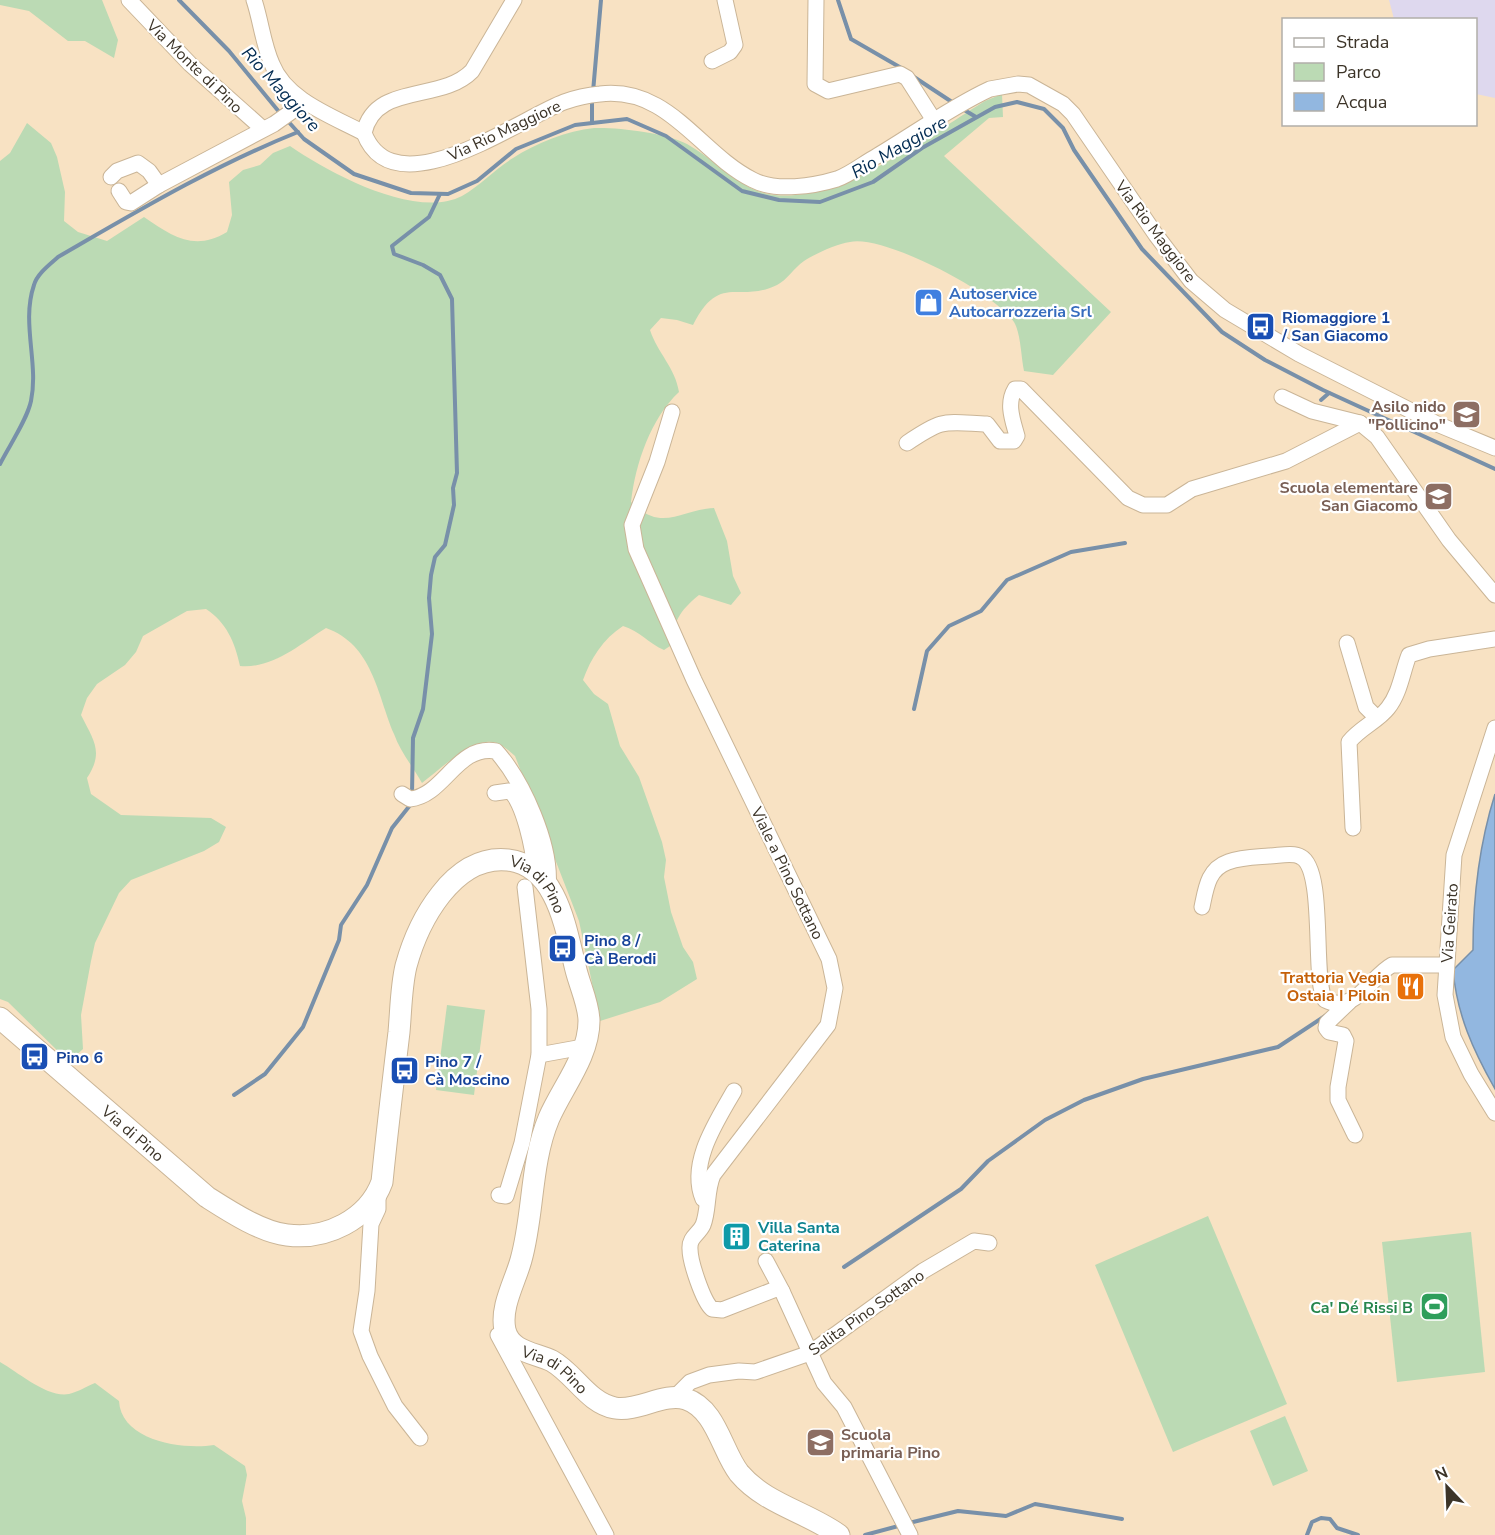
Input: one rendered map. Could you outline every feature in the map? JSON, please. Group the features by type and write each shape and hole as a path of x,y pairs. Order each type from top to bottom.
{"street":[{"name":"Via Monte di Pino","path":"129,0 190,64 269,127"},
{"path":"254,0 272,65 302,105 364,133 371,113 390,101 464,80 472,71 514,0"},
{"path":"712,61 730,52 735,45 725,0"},
{"path":"816,0 815,84 828,91 900,74 907,78 935,122"},
{"name":"Via Rio Maggiore","path":"364,133 375,151 392,161 427,163 450,157 505,133 564,102 617,93 661,106 754,181 793,186 839,178 990,89 1018,84 1042,90 1073,114 1156,235 1191,281 1225,310 1299,354 1437,424 1495,448"},
{"path":"119,191 126,202 131,203 159,185 269,127 302,105"},
{"path":"111,177 117,171 138,163 149,171 159,185"},
{"path":"907,442 933,424 946,422 987,424 1000,441 1014,441 1017,436 1011,418 1011,396 1015,389 1021,388 1128,498 1143,505 1155,506 1167,505 1192,489 1286,461 1360,423"},
{"path":"1282,397 1312,411 1360,423 1377,437 1449,540 1495,595"},
{"name":"Viale a Pino Sottano","path":"672,412 657,462 632,525 636,549 693,680 829,959 835,988 828,1025 713,1175 702,1226 693,1235 690,1249 705,1302 712,1309 722,1310 776,1289 782,1291"},
{"path":"1353,828 1349,742 1358,731 1387,709 1398,690 1409,655 1429,649 1495,639"},
{"path":"1347,643 1366,707 1376,717"},
{"name":"Via Geirato","path":"1495,728 1454,855 1445,965 1447,1015 1453,1037 1471,1074 1495,1113"},
{"path":"402,794 410,799 422,796 454,767 472,755 481,751 496,751 533,814 548,862 536,882"},
{"path":"495,793 509,791 516,798 532,846 536,882 539,1009 539,1055 522,1143 506,1196 499,1195"},
{"path":"1202,907 1208,880 1222,864 1257,857 1301,856 1310,872 1317,909 1322,996 1334,1003 1349,1002"},
{"name":"Via di Pino","path":"0,1018 207,1197 240,1218 286,1235 321,1233 344,1226 363,1213 378,1193 382,1182 405,968 430,908 464,873 482,864 504,860 521,863 560,909 589,1021 583,1047 540,1142 522,1257 504,1314 508,1337 519,1348 552,1361 564,1369 598,1401 624,1408 673,1399"},
{"path":"1355,1135 1338,1100 1346,1041 1343,1035 1329,1032 1326,1028 1327,1023 1392,965 1445,965"},
{"path":"539,1055 583,1047"},
{"path":"706,1204 699,1187 702,1158 712,1130 734,1091"},
{"path":"378,1193 378,1209 370,1224 367,1291 361,1330 373,1363 395,1406 420,1438"},
{"name":"Salita Pino Sottano","path":"673,1399 690,1382 709,1375 739,1371 755,1372 810,1353 923,1271 974,1241 990,1243"},
{"path":"766,1261 824,1383 844,1407 910,1535"},
{"path":"510,1294 501,1296 497,1301 495,1326 523,1384 606,1535"},
{"path":"673,1399 692,1402 705,1413 732,1463 753,1487 839,1535"}],"shaded area":[{"path":"1389,0 1495,0 1495,98 1477,94 1477,18 1394,18"}],"green space":[{"path":"0,0 102,0 118,40 114,58 85,41 68,41 29,11 0,5"},
{"path":"1002,94 1003,117 989,118 944,156 1111,312 1053,375 1024,371 1014,322 985,296 938,268 912,256 866,242 844,243 820,252 804,261 777,285 751,292 721,294 712,299 693,325 661,318 650,330 674,375 679,392 660,415 646,442 636,472 631,502 642,511 662,518 714,508 727,541 733,576 741,593 731,605 699,595 682,612 676,623 670,646 664,650 623,626 598,650 583,680 594,694 608,704 620,746 639,777 662,842 666,860 664,877 671,912 683,947 693,962 697,979 660,1002 600,1021 579,921 515,756 494,742 478,744 452,759 422,783 403,753 364,658 342,636 326,628 274,660 252,666 240,666 229,633 206,609 187,611 143,636 136,652 125,665 97,684 87,698 81,715 90,732 96,753 87,778 91,794 121,815 211,818 226,827 219,842 204,851 131,880 119,893 95,943 81,1015 83,1049 69,1062 8,1002 0,999 0,161 10,153 27,123 51,143 57,157 65,192 64,221 78,232 107,241 144,217 184,239 204,241 227,232 232,215 229,182 243,170 260,165 273,153 290,146 327,169 373,190 421,202 443,202 462,196 513,158 552,138 594,128 628,130 655,134 687,144 747,186 774,195 804,194 837,185 870,171 985,101"},
{"path":"447,1005 485,1010 474,1095 436,1090"},
{"path":"1208,1216 1287,1404 1173,1452 1095,1265"},
{"name":"Ca' Dé Rissi B","path":"1471,1232 1485,1372 1397,1382 1382,1242"},
{"path":"0,1362 42,1388 60,1394 69,1394 95,1383 119,1401 122,1415 142,1434 171,1444 214,1445 245,1466 247,1475 242,1501 246,1518 246,1535 0,1535"},
{"path":"1285,1416 1308,1471 1273,1486 1250,1431"}],"water":[{"path":"1495,794 1495,1089 1467,1032 1458,1002 1453,970 1473,950 1478,871"}],"waterway":[{"name":"Rio Maggiore","path":"179,0 229,51 280,113"},
{"path":"593,92 601,0"},
{"path":"838,0 851,39 903,69"},
{"path":"911,75 955,104"},
{"path":"592,99 592,123"},
{"name":"Rio Maggiore","path":"286,119 304,139 354,174 411,193 448,194 477,181 516,149 575,125 627,119 666,136 742,191 779,200 820,202 873,182 922,148 995,107 1017,102 1044,109 1063,128 1074,150 1142,249 1222,332 1265,360 1323,390 1495,469"},
{"path":"961,108 976,117"},
{"path":"0,464 22,425 31,401 33,372 29,328 30,299 36,281 47,266 58,257 175,190 266,145 298,132"},
{"path":"412,794 413,738 423,709 432,634 429,598 431,575 435,557 445,545 454,505 453,488 457,473 452,299 440,275 423,265 394,254 392,246 429,217 440,194"},
{"path":"1321,400 1329,393"},
{"path":"914,709 927,651 949,626 981,611 1007,580 1071,552 1125,543"},
{"path":"234,1095 265,1074 303,1027 339,940 341,925 367,885 392,828 411,804"},
{"path":"844,1267 961,1189 988,1161 1045,1120 1084,1100 1143,1079 1278,1047 1328,1014"},
{"path":"909,1523 958,1511 1006,1516 1035,1504 1122,1519"},
{"path":"1307,1535 1312,1522 1321,1518 1330,1519 1337,1528 1358,1535"},
{"path":"865,1535 902,1525"}],"place":[{"name":"Autoservice Autocarrozzeria Srl","path":"928,302"},
{"name":"Riomaggiore 1 / San Giacomo","path":"1261,326"},
{"name":"Asilo nido \"Pollicino\"","path":"1467,415"},
{"name":"Scuola elementare San Giacomo","path":"1439,496"},
{"name":"Pino 8 / Cà Berodi","path":"563,949"},
{"name":"Trattoria Vegia Ostaia I Piloin","path":"1411,986"},
{"name":"Pino 6","path":"35,1057"},
{"name":"Pino 7 / Cà Moscino","path":"404,1070"},
{"name":"Villa Santa Caterina","path":"737,1236"},
{"name":"Ca' Dé Rissi B","path":"1434,1307"},
{"name":"Scuola primaria Pino","path":"820,1443"}]}
